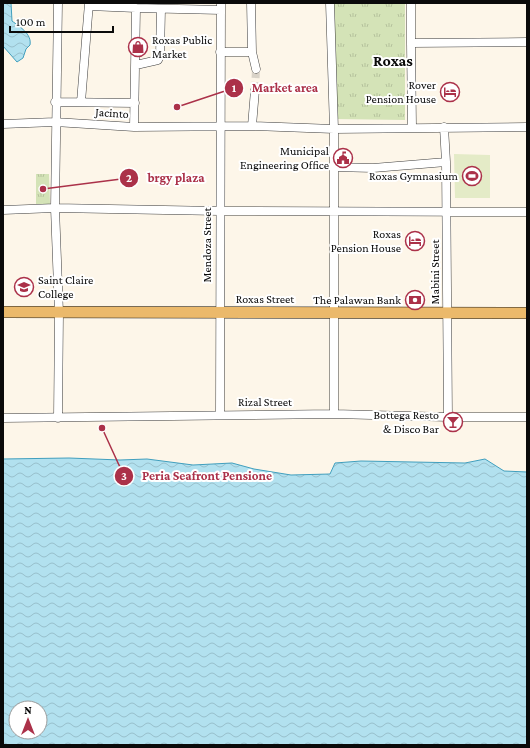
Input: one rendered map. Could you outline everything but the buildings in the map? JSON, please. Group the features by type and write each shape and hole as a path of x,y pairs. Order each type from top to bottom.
{"main road":[{"name":"Roxas Street","path":"3,312 447,312 527,314"}],"street":[{"path":"58,3 55,122 55,208 59,313 58,418"},
{"path":"251,3 252,52 256,69"},
{"path":"330,3 334,129 334,414"},
{"path":"411,3 412,127"},
{"path":"81,102 89,4 161,9 221,6"},
{"name":"Mendoza Street","path":"220,414 219,211 221,6"},
{"path":"134,127 136,8"},
{"path":"136,65 158,60 160,55 161,9"},
{"path":"411,43 527,42"},
{"path":"220,52 252,52"},
{"path":"252,126 255,90"},
{"path":"56,102 135,103"},
{"name":"Jacinto","path":"3,124 55,122 134,127 220,128 252,126 334,129 527,127"},
{"name":"Mabini Street","path":"444,127 446,162 448,417"},
{"path":"333,167 373,168 446,162"},
{"path":"3,210 55,208 219,211 333,210 527,212"},
{"name":"Rizal Street","path":"3,418 220,414 527,417"}],"green space":[{"path":"334,3 405,3 405,120 334,119"},
{"name":"Roxas Gymnasium","path":"454,154 490,155 490,198 455,198"},
{"path":"36,174 49,174 50,204 36,204"}],"water":[{"path":"3,3 11,3 12,21 25,31 30,41 30,45 26,49 23,58 17,62 3,46"},
{"path":"3,459 147,459 193,465 232,463 254,469 291,475 330,474 335,463 361,461 465,463 485,459 504,471 527,472 527,745 3,745"}],"tunnel":[{"path":"255,90 256,69"}],"place":[{"name":"Roxas Public Market","path":"138,47"},
{"name":"Rover Pension House","path":"450,92"},
{"name":"Market area","path":"177,107"},
{"name":"Municipal Engineering Office","path":"343,158"},
{"name":"Roxas Gymnasium","path":"472,176"},
{"name":"brgy plaza","path":"43,189"},
{"name":"Roxas Pension House","path":"415,241"},
{"name":"Saint Claire College","path":"24,287"},
{"name":"The Palawan Bank","path":"415,300"},
{"name":"Bottega Resto & Disco Bar","path":"453,422"},
{"name":"Peria Seafront Pensione","path":"102,428"}],"district":[{"name":"Roxas","path":"393,60"}]}
